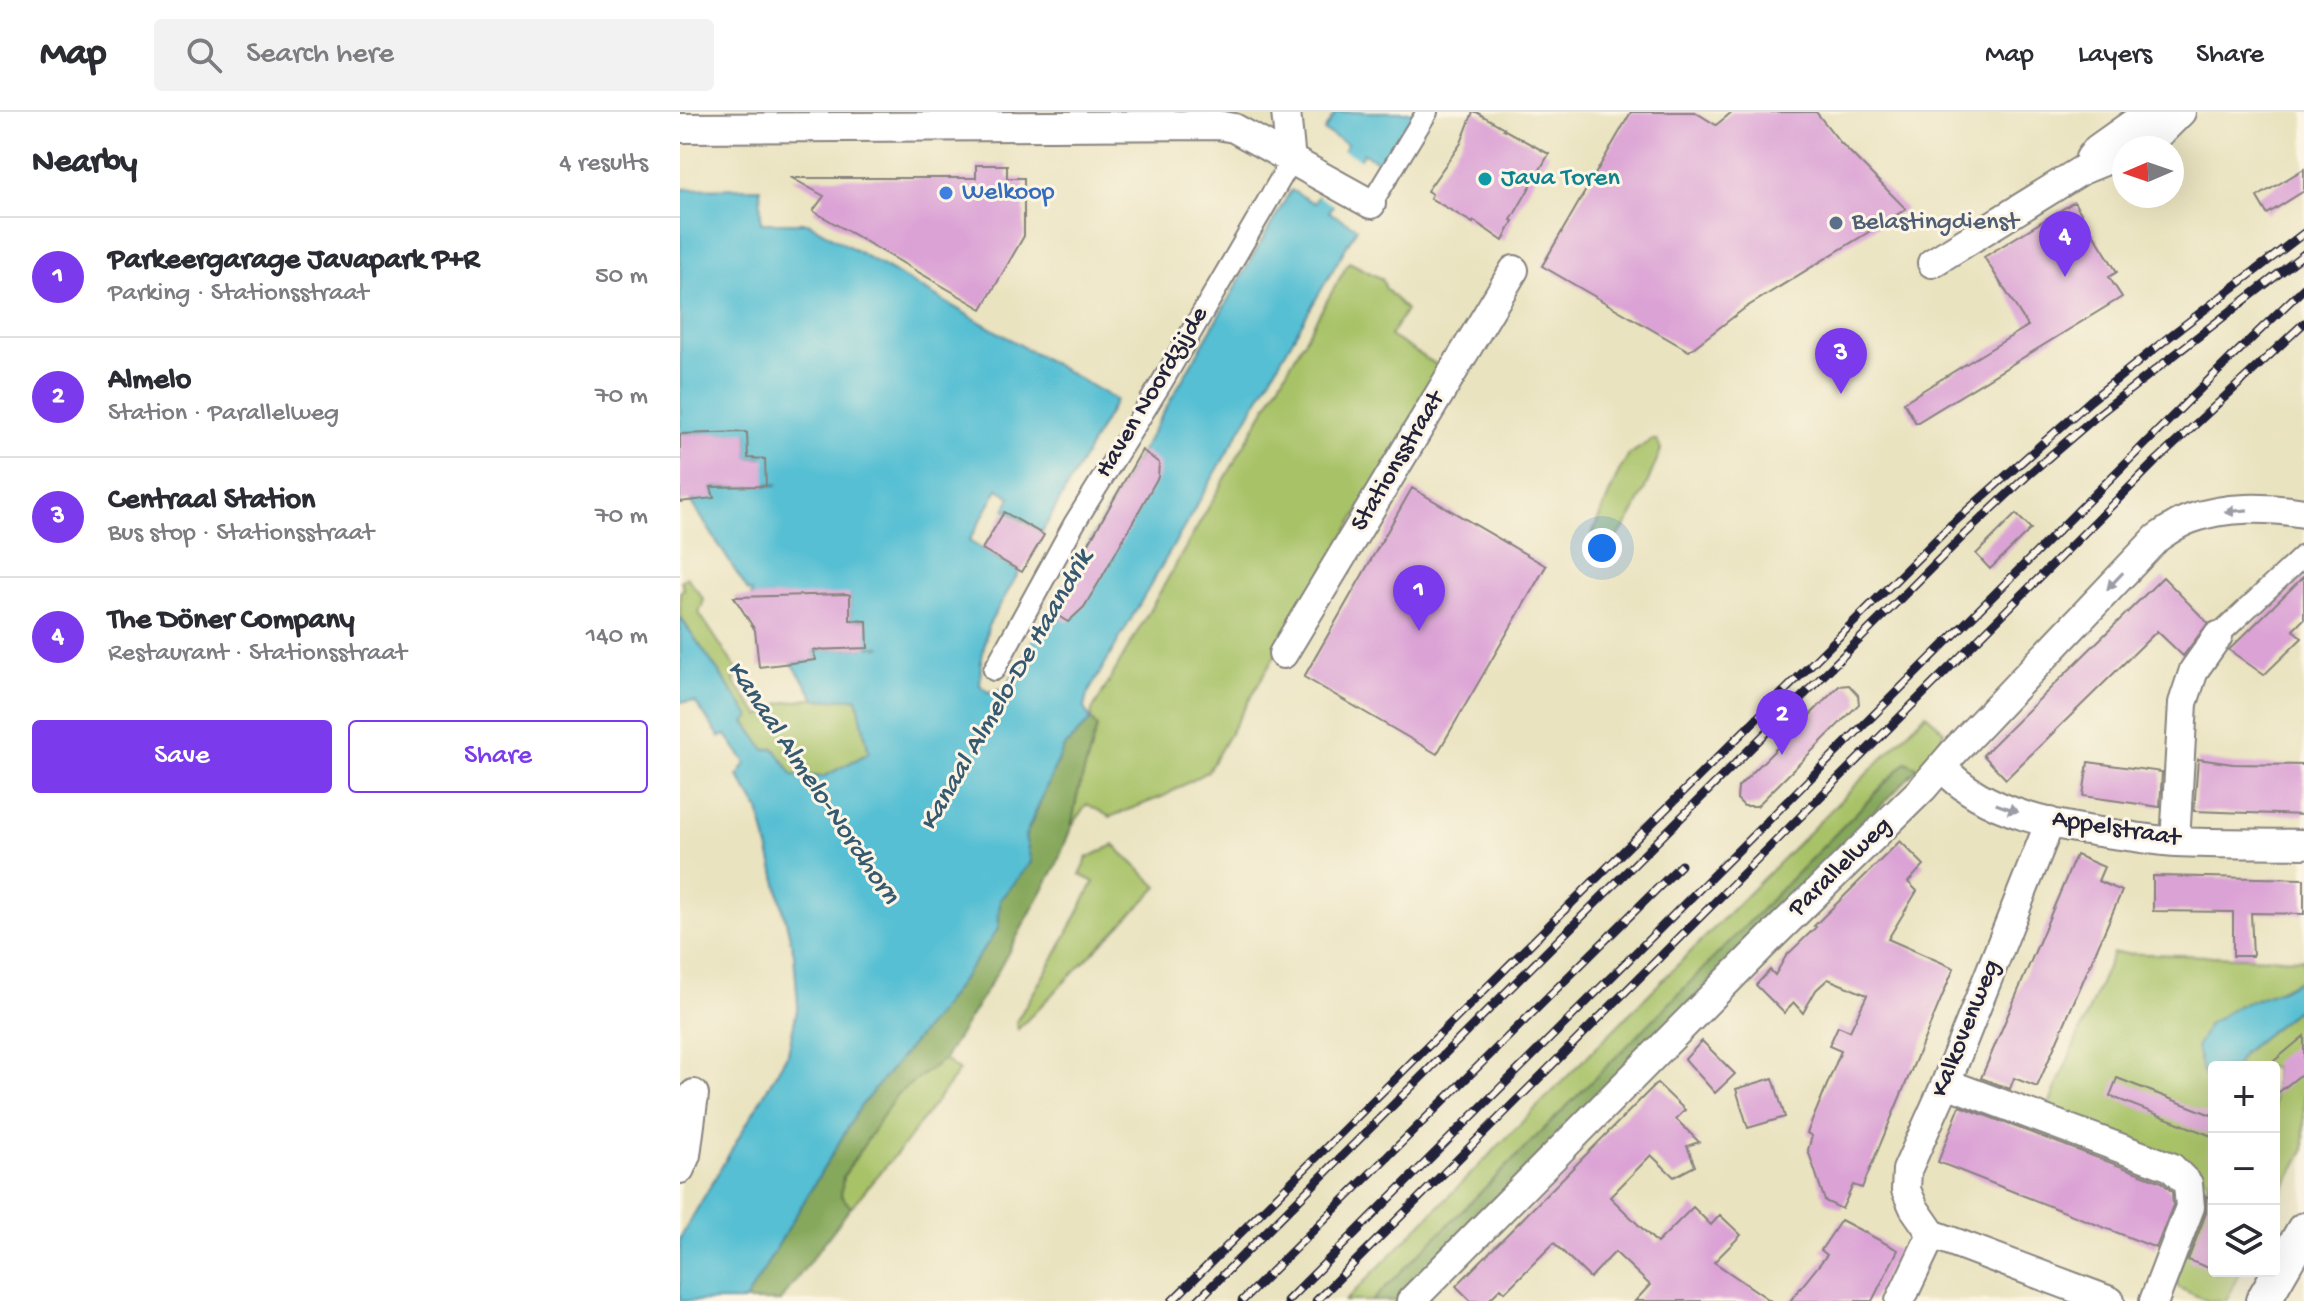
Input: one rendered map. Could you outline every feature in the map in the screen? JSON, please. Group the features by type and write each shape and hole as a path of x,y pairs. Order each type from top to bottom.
{"street":[{"path":"1234,128 1258,122 1273,112"},
{"path":"1286,112 1291,161"},
{"path":"680,128 973,120 1218,125 1234,128 1371,204 1427,112"},
{"path":"2082,170 2097,149 2149,112"},
{"path":"2154,136 2181,112"},
{"path":"1932,263 2082,170 2112,158"},
{"name":"Haven Noordzijde","path":"994,670 1074,524 1162,382 1291,161"},
{"name":"Stationsstraat","path":"1283,654 1514,270"},
{"name":"Parallelweg","path":"1411,1301 1942,767 2157,538 2190,519 2219,512 2304,513"},
{"path":"2175,842 2183,703 2194,670 2218,636 2304,555"},
{"name":"Appelstraat","path":"1942,767 1954,780 1975,794 2004,808 2050,822 2175,842 2304,844"},
{"name":"Kalkovenweg","path":"1932,1234 1906,1190 1907,1170 1946,1083 2050,822"},
{"path":"1946,1083 2171,1167 2188,1184 2190,1207 2154,1301"},
{"path":"680,1169 686,1155 694,1094"},
{"path":"2263,1301 2304,1230"},
{"path":"1900,1301 1932,1234 2110,1301"}],"green space":[{"path":"1349,262 1382,279 1386,289 1406,310 1390,336 1442,368 1208,771 1164,796 1110,817 1087,804 1071,828 1097,728 1091,720 1092,711"},
{"path":"1651,440 1657,440 1661,450 1637,505 1621,532 1601,548 1592,538 1593,532 1620,469 1629,455"},
{"path":"687,577 704,600 699,613 737,670 734,682 760,716 781,703 818,698 857,698 869,753 823,777 793,775 774,748 765,751 745,721 750,717 680,617 680,592 684,589 681,581"},
{"path":"1926,714 1944,731 1936,751 1918,768 1906,762 1372,1301 1345,1301"},
{"path":"1091,720 1097,727 1071,828 1056,866 998,971 944,1059 897,1094 843,1177 841,1196 851,1207 780,1301 745,1301 860,1107 941,1009 998,929 1000,900 1031,862 1025,837 1064,747"},
{"path":"1906,762 1918,768 1397,1301 1372,1301 1656,1017"},
{"path":"1114,845 1158,887 1018,1029 1016,1022 1094,882 1080,875 1087,858"},
{"path":"2113,953 2304,959 2304,978 2237,1006 2215,1061 2208,1061 2208,1179 2048,1107"},
{"path":"2304,1004 2304,1150 2280,1196 2280,1061 2238,1061 2243,1053"},
{"path":"944,1059 959,1071 903,1146 851,1207 841,1196 843,1177 897,1093"},
{"path":"2208,1179 2208,1277 2237,1277 2226,1301 2208,1301 2179,1288 2176,1281"}],"water":[{"path":"1336,112 1417,112 1386,166 1363,153 1329,212 1357,228 1087,695 1084,708 1091,720 1064,747 1025,836 1031,862 1000,900 998,929 941,1009 860,1107 745,1301 680,1301 680,1238 788,1053 798,1005 794,954 759,810 738,776 746,763 726,735 720,737 695,702 680,702 680,617 750,717 745,722 765,750 774,748 793,775 823,777 869,753 857,698 816,700 792,663 816,660 814,650 882,647 868,647 864,620 850,620 850,596 751,597 752,591 748,591 691,501 713,496 711,487 779,485 765,484 762,458 748,458 747,433 680,434 680,189 760,188 761,223 808,223 1116,400 1042,532 1005,510 1011,497 998,489 969,541 1019,572 988,626 980,685 988,692 1005,689 1291,190 1314,203 1347,144 1324,131"},
{"path":"2304,978 2304,1004 2243,1053 2238,1061 2208,1061 2207,1080 2196,1048 2209,1024 2237,1006"}],"pier":[{"path":"1340,149 1362,160 1335,206 1315,194"}],"building":[{"name":"Java Toren","path":"1473,112 1549,154 1511,220 1503,241 1474,221 1430,198 1432,194 1427,191 1461,143"},
{"path":"1631,112 1695,112 1716,125 1732,112 1816,112 1840,142 1906,209 1745,308 1689,351 1542,266"},
{"path":"976,165 1007,165 1007,178 1024,178 1024,236 982,309 813,211 824,196 792,178 976,178"},
{"path":"2304,169 2304,191 2267,214 2257,197"},
{"path":"2074,202 2117,272 2109,277 2122,297 1916,423 1904,402 2028,326 1984,257"},
{"path":"745,432 748,458 765,459 766,486 711,487 714,498 680,502 680,434"},
{"path":"1142,450 1159,463 1158,477 1084,607 1068,622 1050,611"},
{"path":"1412,488 1546,566 1437,754 1304,677"},
{"path":"1004,512 1044,535 1022,572 982,549"},
{"path":"2016,514 2031,529 1990,569 1976,554"},
{"path":"2304,576 2304,619 2293,630 2302,638 2264,675 2229,650"},
{"path":"2163,577 2208,623 2183,656 2157,631 2006,779 1983,755"},
{"path":"850,595 850,620 867,621 868,648 813,650 816,660 759,667 755,630 734,597"},
{"path":"1849,685 1858,695 1859,704 1757,806 1744,806 1737,799 1738,787 1839,686"},
{"path":"2198,759 2233,764 2304,765 2304,815 2194,811"},
{"path":"2088,762 2162,772 2160,807 2083,796"},
{"path":"1900,841 1924,865 1908,882 1917,891 1888,939 1954,968 1862,1188 1853,1185 1842,1209 1825,1201 1808,1150 1812,1136 1807,1133 1841,1051 1829,1046 1838,1026 1850,1031 1867,995 1828,979 1816,990 1803,1013 1794,1003 1784,1013 1756,985 1770,970 1775,975 1786,956"},
{"path":"2076,855 2104,867 2098,881 2122,891 2037,1087 2014,1078 2010,1089 1981,1078"},
{"path":"2153,876 2304,879 2304,914 2251,913 2253,956 2233,956 2233,912 2153,911"},
{"path":"2304,1036 2304,1072 2280,1091 2280,1061 2274,1061"},
{"path":"1702,1041 1735,1074 1715,1093 1685,1059"},
{"path":"1773,1078 1785,1117 1748,1128 1736,1089"},
{"path":"2117,1078 2208,1114 2208,1135 2110,1096"},
{"path":"1657,1083 1685,1110 1676,1119 1699,1142 1687,1146 1695,1166 1674,1177 1651,1155 1610,1197 1657,1243 1693,1207 1711,1225 1720,1215 1741,1235 1714,1262 1771,1301 1635,1301 1650,1285 1615,1252 1590,1278 1554,1243 1505,1292 1501,1288 1488,1301 1471,1301 1456,1286"},
{"path":"1960,1106 2162,1182 2172,1192 2173,1205 2156,1248 1938,1162"},
{"path":"2206,1196 2208,1268 2188,1260 2206,1213"},
{"path":"1841,1220 1898,1250 1872,1301 1790,1301 1827,1255 1821,1250"}],"railway":[{"path":"1172,1301 1952,524 2090,401 2304,233"},
{"path":"1197,1301 1965,534 2100,413 2304,254"},
{"path":"1287,1301 2304,288"},
{"path":"1316,1301 2154,463 2304,323"},
{"path":"1242,1301 1681,865"}],"place":[{"name":"Java Toren","path":"1485,179"},
{"name":"Welkoop","path":"946,193"},
{"name":"Belastingdienst","path":"1836,223"},
{"name":"The Döner Company","path":"2065,277"},
{"name":"Centraal Station","path":"1841,394"},
{"name":"Parkeergarage Javapark P+R","path":"1419,631"},
{"name":"Almelo","path":"1782,755"}],"water label":[{"name":"Kanaal Almelo-De Haandrik","path":"1007,691"},
{"name":"Kanaal Almelo-Nordhorn","path":"812,783"}]}
